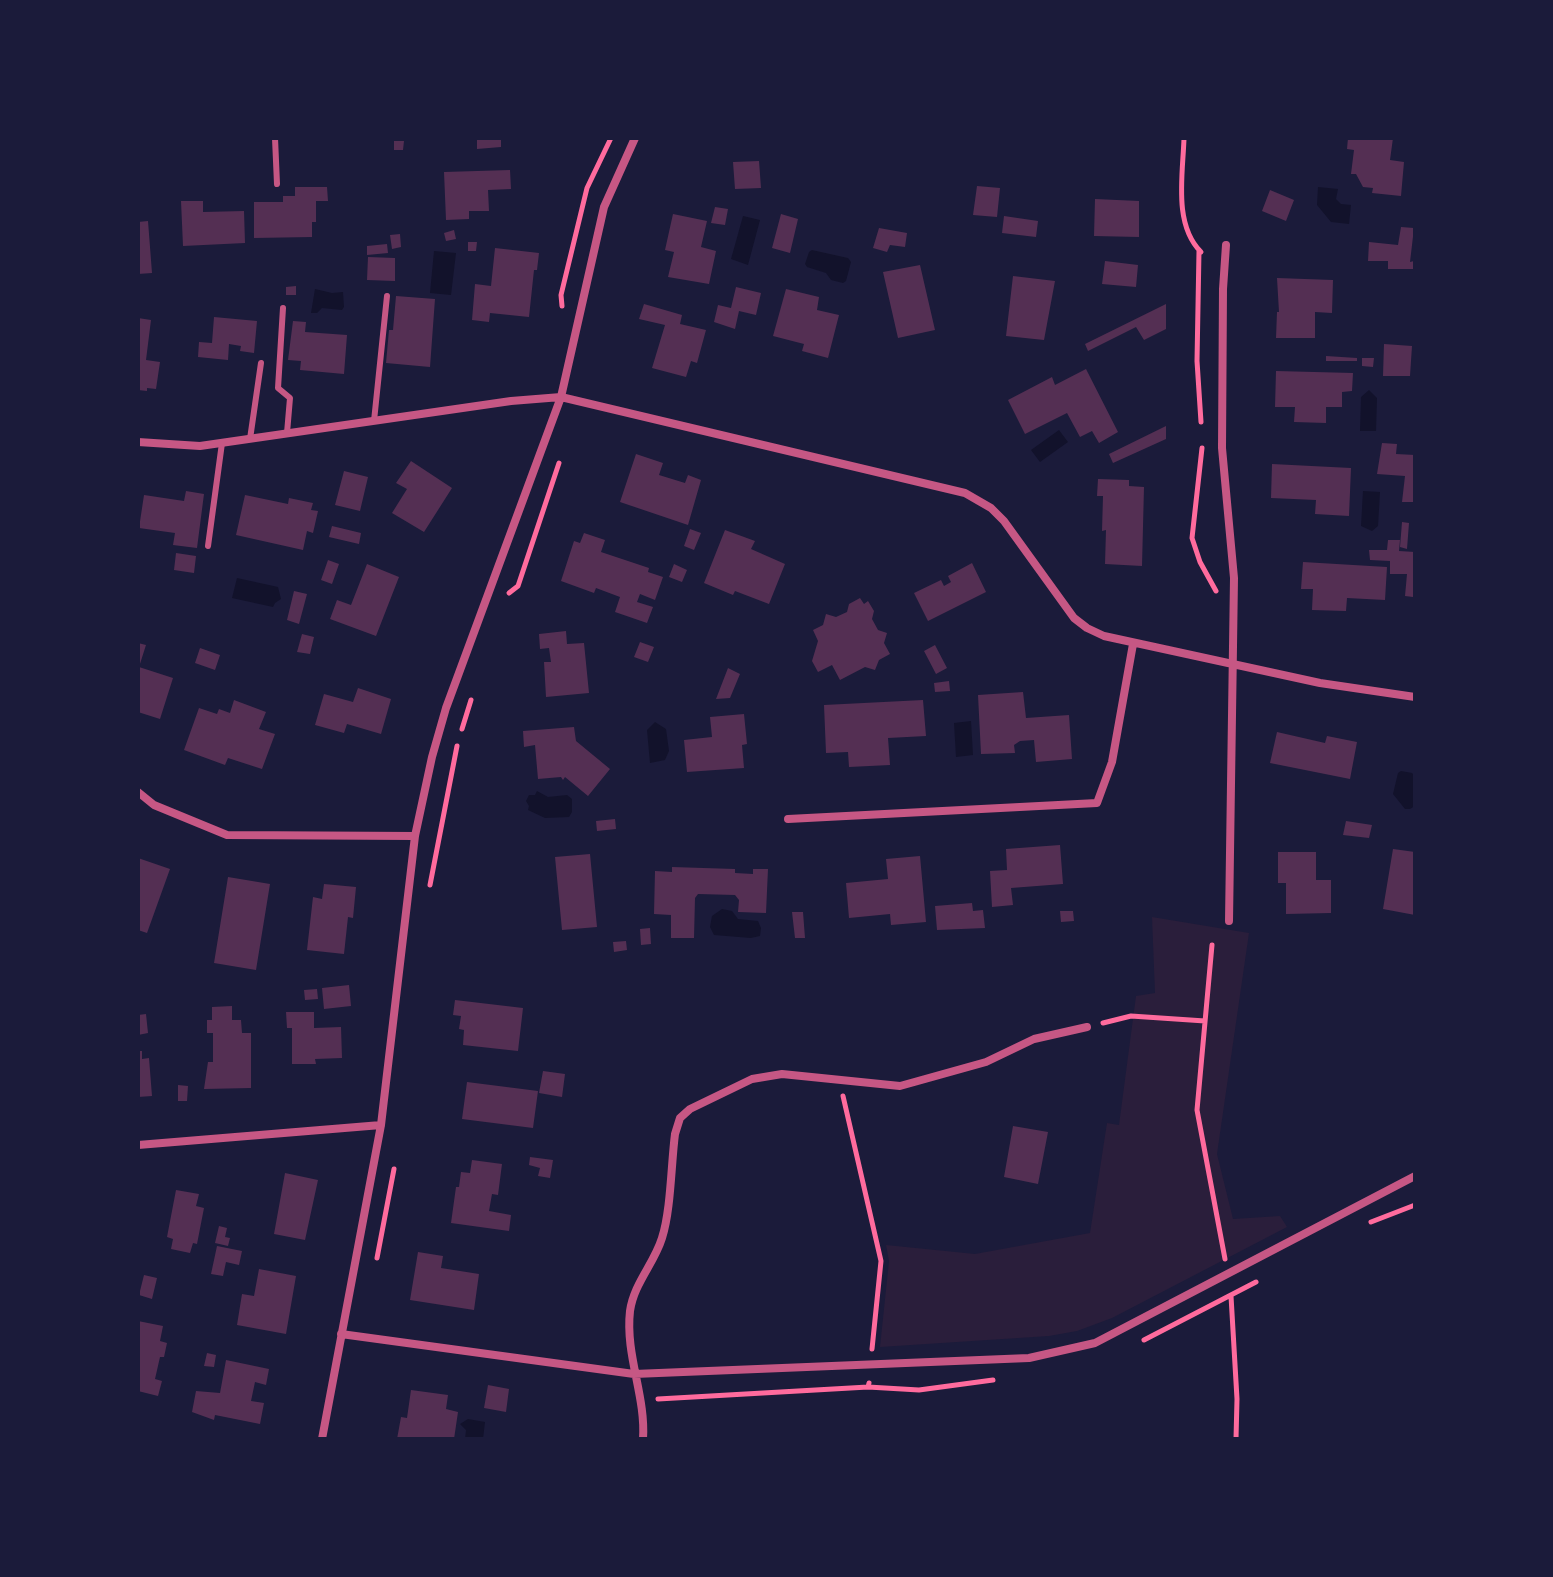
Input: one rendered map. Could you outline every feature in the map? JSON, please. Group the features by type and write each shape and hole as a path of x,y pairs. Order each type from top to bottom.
{"street":[{"path":"322,1439 381,1125 415,836 432,757 446,708 561,397 604,207 635,138"},
{"path":"1226,245 1222,448 1234,562 1229,921"},
{"path":"138,442 200,446 511,401 561,397 965,493 991,508 1004,521 1074,618 1087,628 1133,644 1335,686 1415,697"},
{"path":"788,819 1097,803 1112,762 1133,644"},
{"path":"138,792 154,805 227,835 415,836"},
{"path":"643,1439 641,1401 629,1331 630,1309 637,1285 655,1258 663,1234 675,1134 680,1118 690,1109 765,1075 900,1086 986,1062 1034,1039 1087,1027"},
{"path":"138,1145 381,1125"},
{"path":"341,1334 634,1374 1029,1358 1095,1343 1415,1176"}],"lane":[{"path":"275,138 277,184"},
{"path":"374,421 387,296"},
{"path":"283,308 278,388 290,398 287,433"},
{"path":"250,439 261,363"},
{"path":"208,546 222,443"}],"path":[{"path":"578,312 561,305 561,295 587,188 611,138"},
{"path":"1184,138 1182,204 1186,225 1199,251 1226,259"},
{"path":"505,603 509,591 518,586 560,460"},
{"path":"460,733 473,693"},
{"path":"430,886 458,743"},
{"path":"1212,945 1197,1110 1229,1273 1237,1399 1236,1439"},
{"path":"1087,1027 1131,1016 1205,1021"},
{"path":"641,1401 868,1387 881,1261 839,1080"},
{"path":"376,1264 395,1162"}],"shaded area":[{"path":"1318,187 1338,189 1336,199 1341,204 1351,205 1349,224 1331,222 1317,205"},
{"path":"743,216 760,220 748,265 731,259"},
{"path":"812,250 848,258 851,262 846,281 831,280 826,273 807,267 805,264"},
{"path":"434,251 456,253 451,295 430,293"},
{"path":"315,289 343,292 342,310 322,308 317,313 311,313"},
{"path":"1369,390 1377,398 1376,431 1360,431 1361,397"},
{"path":"1059,430 1068,442 1040,462 1031,450"},
{"path":"1363,491 1380,492 1378,526 1372,531 1361,526"},
{"path":"237,578 278,587 281,599 273,607 232,598"},
{"path":"971,721 973,755 956,757 954,723"},
{"path":"655,722 666,729 669,751 665,760 650,763 647,730"},
{"path":"1401,771 1415,776 1415,806 1410,809 1405,809 1393,794"},
{"path":"537,791 548,797 567,795 572,799 569,817 545,818 528,810 526,801 529,795 535,795"},
{"path":"722,909 732,911 738,919 758,921 760,936 714,935 710,927 712,916"},
{"path":"1152,917 1249,933 1217,1154 1233,1219 1280,1216 1287,1227 1112,1318 1077,1331 1049,1336 880,1347 889,1261 886,1245 975,1254 1090,1233 1107,1123 1119,1125 1136,996 1155,993"},
{"path":"468,1419 485,1422 483,1439 465,1439 466,1430 460,1424"}],"building":[{"path":"477,138 501,138 501,147 477,149"},
{"path":"1348,138 1393,138 1390,160 1404,162 1401,196 1372,193 1373,188 1363,187 1356,174 1351,174 1354,150 1347,149"},
{"path":"394,141 404,141 403,150 394,150"},
{"path":"759,161 761,188 735,189 733,162"},
{"path":"510,170 511,189 488,190 489,211 469,211 469,219 446,220 444,172"},
{"path":"977,186 1000,188 997,217 973,215"},
{"path":"295,187 327,187 328,201 316,201 312,237 254,238 254,202 283,202 283,196 295,196"},
{"path":"1270,190 1294,200 1286,221 1262,211"},
{"path":"1095,199 1139,201 1139,237 1094,236"},
{"path":"181,201 203,201 203,212 244,211 245,243 183,246"},
{"path":"715,207 728,209 725,225 711,223"},
{"path":"673,214 707,221 701,247 716,251 709,284 668,277 674,252 665,250"},
{"path":"781,214 798,219 790,253 772,248"},
{"path":"1004,216 1038,221 1036,237 1002,233"},
{"path":"148,221 152,273 138,274 138,222"},
{"path":"1401,227 1414,228 1410,262 1414,261 1414,269 1388,269 1388,261 1368,261 1369,242 1398,245"},
{"path":"879,228 907,233 905,247 890,245 887,252 873,248"},
{"path":"454,230 456,239 446,241 444,233"},
{"path":"400,234 401,247 392,249 390,235"},
{"path":"468,242 477,242 476,251 468,251"},
{"path":"387,244 388,253 367,255 367,246"},
{"path":"495,248 539,253 529,317 490,313 489,322 472,320 475,284 491,286"},
{"path":"368,257 395,258 395,281 367,280"},
{"path":"1105,261 1138,265 1136,287 1102,284"},
{"path":"920,265 935,330 898,338 883,272"},
{"path":"1013,276 1055,281 1044,340 1006,336"},
{"path":"1277,278 1333,280 1332,313 1315,312 1315,338 1276,338 1279,312"},
{"path":"296,286 296,295 286,295 286,287"},
{"path":"736,287 761,293 756,315 739,311 735,329 714,322 718,305 731,308"},
{"path":"786,289 819,297 817,310 839,315 828,358 802,351 804,344 773,336"},
{"path":"396,296 435,299 430,367 386,363"},
{"path":"644,304 682,315 680,324 706,330 697,363 691,361 686,377 652,368 665,325 639,319"},
{"path":"1166,304 1166,329 1144,340 1136,327 1088,351 1085,344"},
{"path":"214,317 257,321 254,353 240,351 241,346 229,344 228,360 198,357 199,342 212,343"},
{"path":"138,318 151,320 146,360 160,362 156,389 147,388 147,391 138,390"},
{"path":"293,321 306,322 305,332 347,335 344,374 300,370 301,361 288,360"},
{"path":"1384,344 1412,346 1410,376 1383,376"},
{"path":"1326,356 1357,358 1357,361 1326,361"},
{"path":"1362,358 1374,358 1373,367 1362,366"},
{"path":"1086,369 1118,432 1099,443 1092,431 1080,437 1067,413 1025,434 1008,400 1052,377 1055,385"},
{"path":"1276,371 1353,373 1352,391 1342,392 1342,407 1326,407 1326,423 1294,422 1295,407 1275,407"},
{"path":"1166,426 1166,439 1113,463 1109,454"},
{"path":"1382,443 1397,444 1396,454 1415,455 1415,502 1402,502 1405,476 1377,474"},
{"path":"636,454 663,463 659,475 685,483 688,475 701,480 688,525 620,502"},
{"path":"411,461 452,488 424,532 392,513 407,489 396,483"},
{"path":"1272,464 1351,468 1349,516 1315,514 1316,500 1271,498"},
{"path":"344,471 368,477 360,511 335,505"},
{"path":"1098,479 1129,480 1129,486 1144,487 1142,566 1105,564 1106,530 1102,531 1103,496 1097,496"},
{"path":"186,491 204,494 197,548 173,545 175,533 139,528 144,495 184,501"},
{"path":"245,495 288,504 289,498 313,503 311,510 318,511 313,533 307,531 303,550 236,535"},
{"path":"1402,522 1409,523 1407,549 1400,547"},
{"path":"332,526 361,533 359,544 329,537"},
{"path":"690,529 701,533 694,550 684,546"},
{"path":"725,530 755,541 751,549 785,564 769,604 735,591 733,595 704,583"},
{"path":"584,533 605,540 601,552 649,568 648,572 663,577 655,600 640,594 637,602 653,607 647,623 615,612 620,597 596,588 594,593 561,581 574,541 580,543"},
{"path":"1388,540 1400,540 1399,551 1415,552 1413,597 1405,596 1407,574 1390,574 1390,561 1370,560 1369,550 1387,550"},
{"path":"176,553 196,556 194,573 174,570"},
{"path":"328,560 339,564 332,584 321,580"},
{"path":"1303,562 1387,567 1385,600 1347,598 1346,611 1312,610 1313,589 1301,589"},
{"path":"972,563 986,592 928,621 914,593 941,580 944,586 951,582 948,576"},
{"path":"367,564 399,577 376,636 330,619 337,600 351,605"},
{"path":"674,564 687,570 682,582 669,577"},
{"path":"294,591 307,594 299,624 287,620"},
{"path":"860,598 864,604 868,601 874,611 872,619 878,630 887,633 884,643 890,654 879,660 875,670 865,667 840,680 832,665 818,672 812,661 818,641 813,630 823,625 826,614 836,617 847,612 849,604"},
{"path":"566,631 567,644 584,643 589,693 546,697 544,662 551,662 549,648 540,649 539,634"},
{"path":"302,634 314,637 310,654 297,652"},
{"path":"640,642 654,647 648,662 634,657"},
{"path":"138,643 146,645 139,667 173,678 160,719 138,712"},
{"path":"935,645 947,668 936,674 924,651"},
{"path":"200,648 220,655 215,670 195,663"},
{"path":"728,668 740,674 730,698 716,699"},
{"path":"949,681 950,691 935,692 934,683"},
{"path":"358,688 391,699 381,734 347,724 344,733 315,725 324,694 353,702"},
{"path":"1023,692 1026,718 1069,715 1072,759 1036,762 1034,740 1020,741 1014,745 1015,753 981,754 978,695"},
{"path":"234,700 266,712 259,729 275,734 262,769 228,758 225,765 184,750 199,708 217,714 219,709 230,713"},
{"path":"923,700 926,736 888,738 890,765 849,767 848,752 826,753 824,705"},
{"path":"744,714 747,744 742,745 744,768 687,772 684,740 712,737 710,717"},
{"path":"574,727 576,741 610,769 588,796 565,777 563,780 561,777 538,779 535,745 524,747 523,731"},
{"path":"1277,732 1325,743 1327,736 1357,742 1350,779 1270,763"},
{"path":"615,819 616,829 597,831 596,821"},
{"path":"1346,821 1372,825 1369,838 1343,835"},
{"path":"1060,845 1063,884 1011,888 1013,905 992,907 990,871 1007,870 1006,849"},
{"path":"1393,849 1415,852 1415,915 1383,909"},
{"path":"1278,852 1316,852 1316,880 1331,880 1331,913 1286,914 1286,883 1278,883"},
{"path":"590,854 597,927 562,930 555,857"},
{"path":"920,856 926,922 891,925 890,914 849,918 846,883 888,879 886,859"},
{"path":"138,858 170,869 147,933 138,930"},
{"path":"672,867 735,869 735,873 753,874 753,869 768,869 766,913 738,912 739,900 735,895 698,894 695,898 694,938 671,938 671,915 654,914 655,871 672,872"},
{"path":"228,877 270,884 256,970 214,963"},
{"path":"324,884 356,887 353,918 348,917 344,954 307,950 313,897 322,899"},
{"path":"972,903 973,911 983,910 985,928 937,930 935,906"},
{"path":"1060,911 1073,911 1074,921 1061,922"},
{"path":"792,912 803,912 805,938 795,938"},
{"path":"650,928 651,944 641,945 640,929"},
{"path":"626,941 627,950 614,952 613,942"},
{"path":"349,985 351,1006 324,1009 322,988"},
{"path":"317,989 318,999 305,1000 304,990"},
{"path":"455,1000 523,1008 518,1051 463,1045 464,1030 459,1029 461,1016 453,1015"},
{"path":"232,1006 232,1020 241,1020 242,1033 251,1033 251,1088 204,1089 208,1062 213,1062 213,1033 207,1033 207,1020 212,1020 212,1007"},
{"path":"286,1012 314,1012 314,1028 341,1027 342,1058 315,1059 316,1064 292,1064 292,1028 287,1028"},
{"path":"146,1014 148,1033 138,1035 138,1015"},
{"path":"138,1051 142,1051 142,1059 149,1058 152,1096 138,1097"},
{"path":"543,1071 565,1074 562,1097 539,1093"},
{"path":"467,1082 538,1091 533,1128 462,1119"},
{"path":"178,1085 188,1086 187,1101 178,1101"},
{"path":"1013,1126 1048,1132 1038,1184 1004,1177"},
{"path":"530,1157 553,1160 550,1178 538,1176 540,1168 529,1165"},
{"path":"472,1160 502,1164 498,1195 492,1194 489,1211 511,1215 509,1231 451,1223 461,1172 470,1173"},
{"path":"285,1173 318,1180 305,1240 274,1234"},
{"path":"176,1190 199,1194 196,1206 204,1208 197,1244 193,1243 190,1253 171,1249 173,1239 167,1237"},
{"path":"219,1226 227,1228 225,1237 230,1238 228,1246 215,1243"},
{"path":"217,1246 242,1251 239,1265 226,1262 223,1276 211,1274"},
{"path":"418,1252 443,1256 441,1268 479,1274 474,1310 410,1300"},
{"path":"259,1269 296,1276 286,1334 237,1325 242,1294 254,1296"},
{"path":"144,1275 157,1278 152,1299 139,1295"},
{"path":"138,1321 163,1326 160,1341 167,1343 155,1379 162,1381 158,1396 138,1391"},
{"path":"207,1353 216,1355 214,1367 204,1366"},
{"path":"226,1360 269,1369 266,1385 255,1382 251,1401 264,1403 260,1424 215,1415 214,1420 192,1412 196,1391 220,1393"},
{"path":"488,1385 509,1389 506,1412 484,1408"},
{"path":"411,1390 448,1395 446,1409 458,1412 454,1439 397,1439 401,1417 407,1418"}]}
